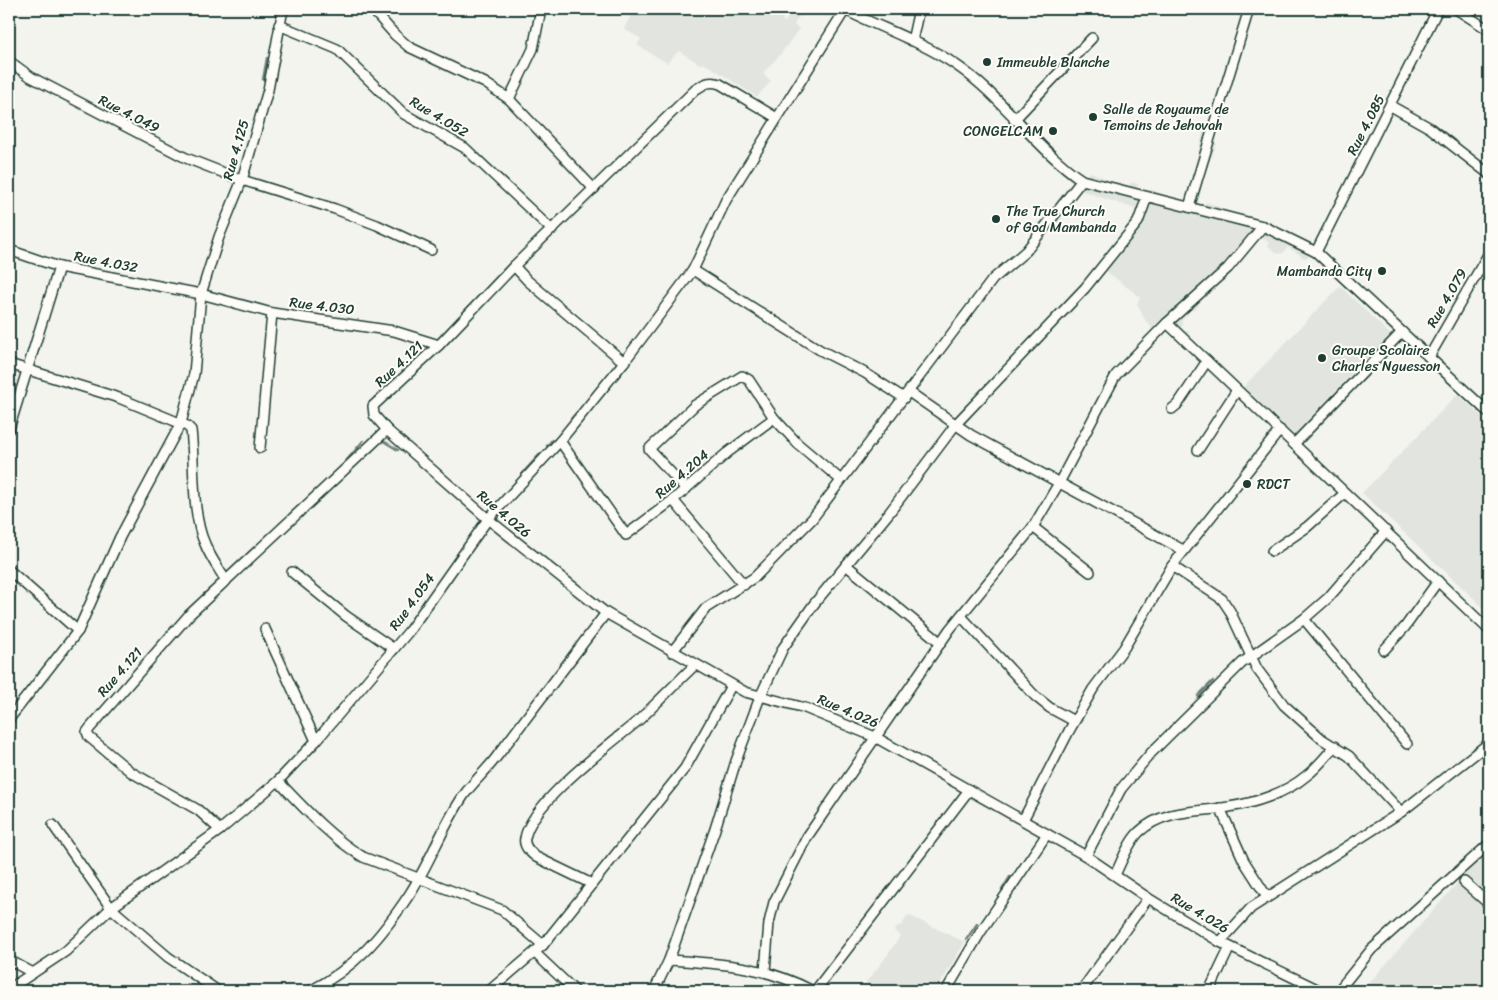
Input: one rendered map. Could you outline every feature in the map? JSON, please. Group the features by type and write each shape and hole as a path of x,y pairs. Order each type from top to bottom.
{"street":[{"name":"Rue 4.125","path":"9,718 78,631 120,537 181,423 194,374 201,294 219,237 242,180 268,90 279,25 284,9"},
{"path":"372,9 394,34 410,47 485,83 509,99 594,189"},
{"path":"509,99 533,49 541,9"},
{"path":"844,9 912,41 955,65 980,85 1060,165 1082,180 1263,226 1316,252 1489,413"},
{"name":"Rue 4.054","path":"9,989 77,942 111,908 220,830 278,781 316,742 394,649 488,519 560,441 624,362 693,270 726,200 844,9"},
{"path":"912,41 919,9"},
{"path":"1189,207 1249,9"},
{"name":"Rue 4.085","path":"1316,252 1391,106 1438,9"},
{"path":"1456,9 1489,30"},
{"name":"Rue 4.052","path":"279,25 337,49 404,114 465,148 552,230"},
{"path":"1014,120 1092,38"},
{"name":"Rue 4.049","path":"9,61 32,78 186,158 242,180 343,212 377,225 431,250"},
{"name":"Rue 4.121","path":"220,830 198,810 131,772 89,737 87,732 90,728 189,615 387,430 374,415 372,410 374,406 440,345 514,266 695,90 706,82 712,81 777,118"},
{"path":"1391,106 1430,128 1489,174"},
{"path":"672,652 706,608 755,577 812,520 992,278 1026,250 1082,180"},
{"path":"654,991 669,960 715,829 736,761 760,697 783,648 814,604 889,513 956,424 1085,288 1138,222 1147,197"},
{"path":"765,971 769,923 774,902 790,868 808,837 941,643 1033,527 1059,483 1116,375 1166,323 1228,268 1263,226"},
{"name":"Rue 4.032","path":"9,250 59,267 201,294"},
{"name":"Rue 4.079","path":"1429,358 1486,268 1489,253"},
{"path":"514,266 528,281 624,362"},
{"path":"9,429 59,267"},
{"path":"693,270 820,350 906,395 1059,483 1183,550"},
{"name":"Rue 4.030","path":"201,294 272,314 394,331 440,345"},
{"path":"260,448 272,314"},
{"path":"1166,323 1489,630"},
{"path":"1294,444 1402,332"},
{"path":"1172,409 1178,404 1207,361"},
{"path":"9,364 119,398 181,423 191,430 194,483 200,531 205,544 226,581"},
{"path":"686,489 649,449 695,405 742,376 749,380 774,418 798,444 841,480"},
{"path":"1198,450 1237,390"},
{"name":"Rue 4.204","path":"560,441 623,534 630,534 727,453 774,418"},
{"name":"Rue 4.026","path":"387,430 488,519 606,612 672,652 731,686 760,697 805,708 875,737 1086,856 1148,898 1220,942 1321,991"},
{"path":"1023,820 1074,721 1093,689 1124,648 1172,566 1280,430"},
{"path":"1272,551 1306,527 1345,493"},
{"path":"673,500 744,585"},
{"path":"1033,527 1090,572"},
{"path":"1086,856 1109,809 1135,771 1250,656 1304,619 1328,598 1386,531"},
{"path":"846,565 941,643"},
{"path":"1172,566 1222,599 1230,611 1250,656 1284,705 1322,739 1349,756 1401,812"},
{"path":"9,570 78,631"},
{"path":"292,572 346,616 394,649"},
{"path":"1384,650 1405,627 1438,581"},
{"path":"310,991 342,973 356,962 409,894 446,822 465,794 497,757 606,612"},
{"path":"961,616 1034,696 1050,708 1074,721"},
{"path":"1304,619 1407,744"},
{"path":"266,629 316,742"},
{"path":"592,884 528,851 525,838 532,821 569,778 642,717 694,665"},
{"path":"489,991 543,945 685,768 731,686"},
{"path":"1220,942 1242,916 1267,897 1401,812 1489,743"},
{"path":"1115,875 1133,840 1155,821 1176,812 1220,808 1256,801 1302,780 1335,746"},
{"path":"278,781 316,821 351,850 363,857 502,910 543,945"},
{"path":"669,960 736,965 765,971 787,978 814,991 969,790"},
{"path":"1220,808 1244,861 1267,897"},
{"path":"53,825 111,908 168,956 218,991"},
{"path":"946,991 980,933 1047,834"},
{"path":"1338,991 1371,950 1489,844"},
{"path":"1464,882 1489,904"},
{"path":"1081,991 1148,898"},
{"path":"1209,991 1230,947"},
{"path":"535,953 575,991"},
{"path":"9,960 33,973"}],"shaded area":[{"path":"634,9 787,9 782,20 785,22 790,12 800,15 794,25 799,29 780,55 763,73 771,81 757,97 712,68 703,63 701,65 679,51 667,63 637,45 641,39 624,29"},
{"path":"1203,132 1217,144 1206,169 1198,203 1204,206 1206,202 1217,206 1316,254 1304,258 1288,247 1283,253 1278,254 1268,246 1269,243 1265,240 1261,238 1257,240 1223,275 1225,280 1214,287 1198,303 1199,305 1194,310 1192,308 1181,321 1183,324 1181,327 1185,332 1188,330 1190,332 1180,341 1166,327 1157,335 1145,320 1137,304 1140,297 1107,272 1103,262 1115,242 1119,241 1127,230 1133,219 1135,209 1077,189 1079,180 1091,172 1117,184 1119,182 1129,186 1131,182 1138,184 1137,189 1153,190 1164,195 1167,200 1184,205 1193,177 1191,176 1194,172"},
{"name":"Groupe Scolaire Charles Nguesson","path":"1340,286 1391,335 1373,352 1375,355 1367,363 1364,361 1294,435 1243,387"},
{"path":"1458,394 1489,423 1489,613 1362,493"},
{"path":"1489,851 1489,991 1362,991 1468,871"},
{"path":"908,915 965,942 936,991 859,991 900,936 894,931 899,925 901,926"}],"waterway":[{"path":"263,80 267,58"},
{"path":"571,419 577,412"},
{"path":"380,439 398,450"},
{"path":"547,446 552,440"},
{"path":"347,460 363,441"},
{"path":"521,475 540,454"},
{"path":"290,514 298,507"},
{"path":"495,521 504,511"},
{"path":"1198,696 1213,681"},
{"path":"1002,890 1010,877"},
{"path":"966,940 977,924"}],"place":[{"name":"Immeuble Blanche","path":"987,62"},
{"name":"Salle de Royaume de Temoins de Jehovah","path":"1093,117"},
{"name":"CONGELCAM","path":"1053,131"},
{"name":"The True Church of God Mambanda","path":"996,219"},
{"name":"Mambanda City","path":"1382,271"},
{"name":"Groupe Scolaire Charles Nguesson","path":"1322,358"},
{"name":"RDCT","path":"1247,484"}]}
